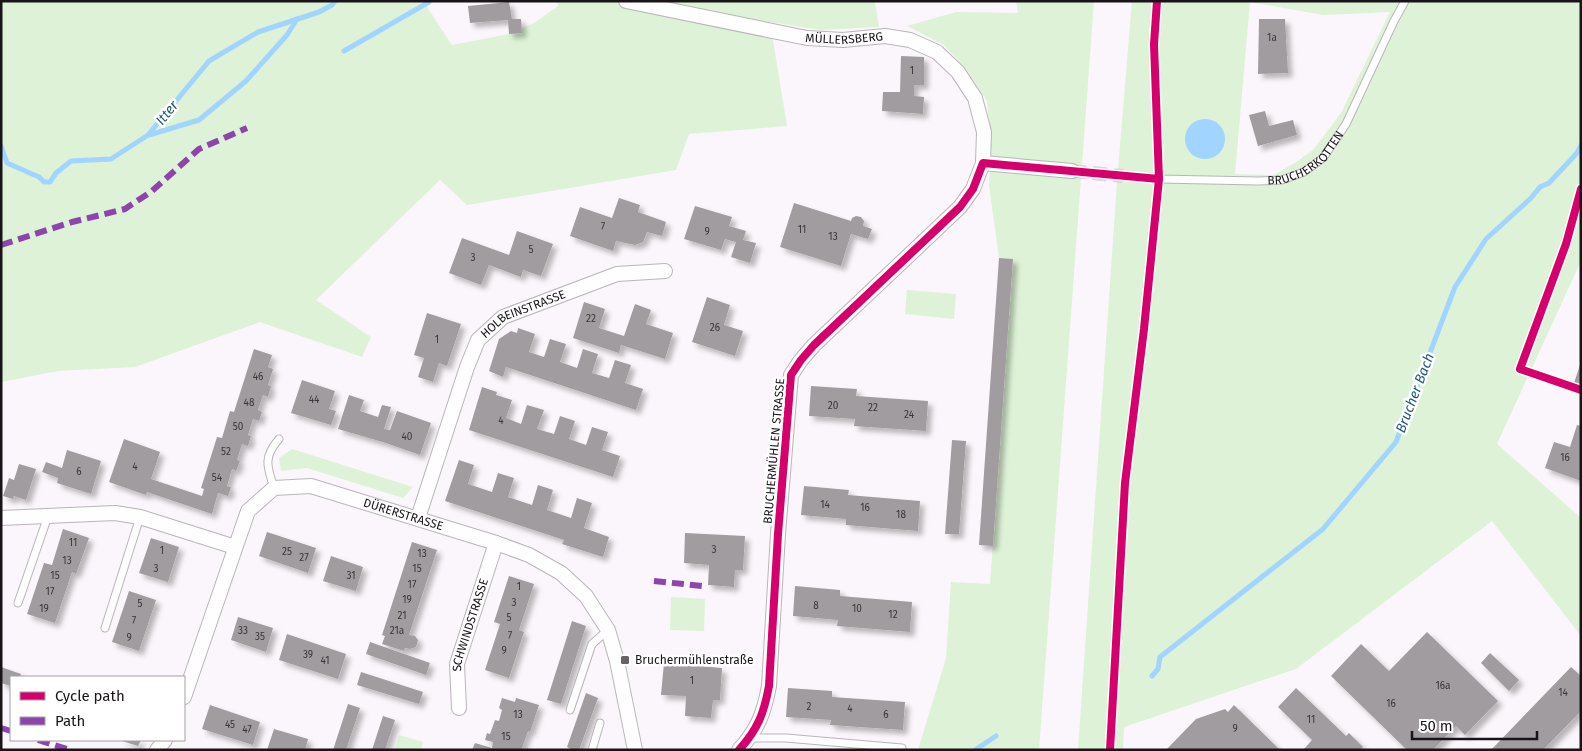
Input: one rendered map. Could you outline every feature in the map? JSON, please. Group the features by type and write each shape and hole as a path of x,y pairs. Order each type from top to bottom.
{"street":[{"name":"MÜLLERSBERG","path":"626,1 807,38 843,40 885,36 910,40 937,52 958,72 975,98 984,132 983,163"},
{"path":"983,163 1072,171"},
{"name":"BRUCHERMÜHLEN STRASSE","path":"739,750 758,724 765,708 769,686 778,524 790,375 814,345 960,207 972,189 983,163"},
{"name":"HOLBEINSTRASSE","path":"418,518 466,368 478,340 503,318 618,274 665,271"},
{"name":"DÜRERSTRASSE","path":"274,488 311,486 418,518 530,555 561,574 586,596 608,630 617,661 635,750"},
{"path":"185,694 248,511 274,488"},
{"path":"1,518 115,513 140,517 235,547"},
{"name":"SCHWINDSTRASSE","path":"459,708 457,664 496,543"}],"lane":[{"name":"BRUCHERKOTTEN","path":"1123,176 1159,179 1258,181 1282,180 1304,172 1323,158 1346,124 1405,1"},
{"path":"274,488 267,460 271,448 279,439"},
{"path":"18,603 48,516"},
{"path":"105,628 140,517"},
{"path":"570,710 592,644 608,630"},
{"path":"592,750 600,723"},
{"path":"749,738 786,738 902,748"}],"green space":[{"path":"1,1 423,1 452,45 509,34 534,23 558,6 557,1 875,1 879,27 821,30 770,22 787,126 689,134 676,170 467,205 440,180 316,300 371,337 362,357 260,322 135,367 58,371 1,382"},
{"path":"1016,1 1094,1 1039,750 918,750 946,658 951,582 990,584 1013,259 999,258 989,185 991,149 987,101 967,70 944,45 907,26 956,12 1018,13"},
{"path":"1132,1 1581,1 1581,261 1497,444 1581,518 1581,636 1492,521 1296,669 1124,727 1123,750 1078,750 1117,182","holes":["1250,2 1323,15 1390,12 1341,113 1313,150 1274,175 1235,174"]},
{"path":"907,290 956,294 954,319 905,314"},
{"path":"292,449 413,487 403,498 307,468 281,471 279,458"},
{"path":"671,597 705,599 704,631 670,630"},
{"path":"399,735 423,742 421,750 395,750"}],"water":[{"path":"1209,119 1216,122 1222,128 1225,139 1224,147 1216,156 1209,159 1201,159 1194,156 1186,147 1185,135 1188,128 1197,120"}],"building":[{"path":"509,2 512,19 521,19 522,33 509,34 508,20 470,23 468,6"},
{"path":"1259,19 1285,19 1288,73 1258,74"},
{"path":"901,56 924,57 924,85 914,85 914,96 924,97 923,114 882,111 883,92 900,92"},
{"path":"1265,111 1269,126 1293,120 1297,135 1258,146 1249,115"},
{"path":"619,198 640,205 638,212 666,222 662,236 647,232 643,242 635,245 616,241 613,251 570,236 580,207 612,218"},
{"path":"794,203 851,221 856,216 861,217 864,221 863,226 872,229 868,239 851,234 841,266 780,247"},
{"path":"695,206 732,217 729,226 746,231 743,240 756,243 750,263 731,257 736,242 725,239 721,250 684,239"},
{"path":"517,231 553,244 541,276 523,270 521,277 489,265 481,285 449,273 462,238 509,255"},
{"path":"999,258 1013,259 993,546 979,545"},
{"path":"707,297 730,305 724,325 743,331 735,356 692,342"},
{"path":"584,302 605,309 599,328 624,336 635,304 651,310 646,324 673,333 665,359 621,345 619,353 573,338"},
{"path":"427,313 461,324 447,366 439,363 433,382 418,377 424,358 414,355"},
{"path":"518,328 535,334 529,352 544,357 550,339 566,344 560,362 577,368 583,349 598,354 592,373 609,378 615,360 631,365 625,383 643,389 636,410 506,367 503,377 489,371 499,339 511,331 517,333"},
{"path":"254,349 272,355 268,367 273,369 268,385 271,386 268,397 263,395 258,410 262,412 259,421 253,419 248,435 251,436 248,446 242,444 237,460 240,461 236,471 232,469 227,486 231,487 228,496 218,493 212,514 147,492 146,495 109,482 124,439 160,452 151,479 202,496 204,489 201,488 217,437 222,438 230,411 234,412"},
{"path":"1581,365 1581,385 1574,383"},
{"path":"302,380 335,391 329,409 336,411 331,425 291,413"},
{"path":"811,386 857,389 856,396 928,401 926,431 854,426 855,419 809,416"},
{"path":"482,387 497,392 496,395 512,400 506,418 521,424 527,405 544,410 537,429 554,434 560,416 575,421 569,439 586,445 592,427 608,432 602,450 620,456 613,477 469,430"},
{"path":"349,395 364,400 360,411 378,417 382,405 391,407 384,429 390,430 397,411 431,423 420,455 338,429"},
{"path":"1577,425 1581,426 1581,481 1545,468 1554,442 1570,447"},
{"path":"952,440 966,441 959,534 945,534"},
{"path":"67,450 101,461 91,494 57,483 58,478 42,472 46,462 62,468"},
{"path":"459,460 474,465 468,484 492,492 498,473 514,478 508,497 532,505 538,485 553,490 547,510 571,518 577,498 592,503 584,528 609,537 603,557 562,544 564,540 445,501"},
{"path":"19,464 36,469 26,500 14,496 13,499 3,496 9,478 14,480"},
{"path":"804,486 849,490 848,495 920,501 918,531 846,525 846,519 801,515"},
{"path":"63,529 89,538 76,574 72,572 55,623 27,614 44,563 52,565"},
{"path":"267,532 316,548 308,573 259,556"},
{"path":"685,533 745,536 743,570 735,570 734,587 708,585 709,565 684,563"},
{"path":"151,538 179,547 168,582 139,573"},
{"path":"412,542 437,550 409,635 415,636 418,640 416,647 405,648 404,651 382,644 385,636 382,635"},
{"path":"331,556 363,567 356,591 323,581"},
{"path":"509,576 534,584 519,630 524,632 509,678 485,670 500,624 494,622"},
{"path":"795,586 840,590 840,596 912,602 910,632 837,626 838,620 793,616"},
{"path":"129,591 156,600 139,651 112,642"},
{"path":"238,617 273,628 266,652 231,640"},
{"path":"572,621 586,626 561,704 547,700"},
{"path":"1427,632 1498,701 1465,735 1456,726 1433,750 1407,750 1331,676 1361,644 1389,671"},
{"path":"287,634 346,654 338,679 279,660"},
{"path":"370,642 430,663 426,675 366,654"},
{"path":"1490,653 1519,680 1509,691 1481,663"},
{"path":"664,663 722,668 720,700 713,700 711,718 685,716 686,696 661,695"},
{"path":"1,667 21,674 20,676 10,676 10,686 1,683"},
{"path":"1571,667 1581,676 1581,711 1543,750 1491,750"},
{"path":"361,672 423,692 419,704 357,685"},
{"path":"788,688 832,691 832,697 905,702 903,730 830,725 831,720 786,717"},
{"path":"1296,688 1346,736 1349,733 1363,747 1360,750 1303,750 1312,740 1278,707"},
{"path":"586,693 598,698 579,750 573,750 567,747"},
{"path":"502,698 515,702 516,698 539,705 530,732 528,731 522,748 525,750 472,750 475,743 492,748 493,742 485,740 487,733 490,734 495,720 499,721 502,710 499,708"},
{"path":"348,704 360,708 346,750 333,750"},
{"path":"210,705 260,722 253,745 202,729"},
{"path":"1234,705 1280,750 1166,750 1196,719 1225,709 1228,712"},
{"path":"383,716 395,720 385,750 372,750"},
{"path":"274,729 308,739 305,750 267,750"},
{"path":"122,741 140,741 138,746"}],"waterway":[{"name":"Itter","path":"1,146 7,163 39,177 44,182 50,182 56,173 71,161 111,159 148,135 209,61 258,32 319,12 332,5 335,1"},
{"path":"344,51 429,2"},
{"path":"149,135 199,120 246,81 287,35 297,19"},
{"name":"Brucher Bach","path":"1152,676 1158,669 1160,657 1323,529 1396,442 1455,287 1486,239 1531,198 1540,187 1549,183 1577,153 1581,145"},
{"name":"Brucher Bach","path":"975,750 996,736"}],"tunnel":[{"path":"1072,171 1123,176"}],"marked path":[{"path":"1,245 72,222 125,209 152,191 199,149 247,128"},
{"path":"654,581 702,586"},
{"path":"1,728 10,731"},
{"path":"41,741 70,750"}],"cycle path":[{"path":"1110,750 1125,483 1144,329 1159,179 1154,44 1157,1"},
{"path":"739,750 751,735 759,720 769,686 778,534 791,375 801,360 814,345 960,207 973,189 983,163 1159,179"},
{"path":"1581,189 1566,244 1520,369 1581,390"}],"place":[{"name":"Bruchermühlenstraße","path":"625,660"}]}
